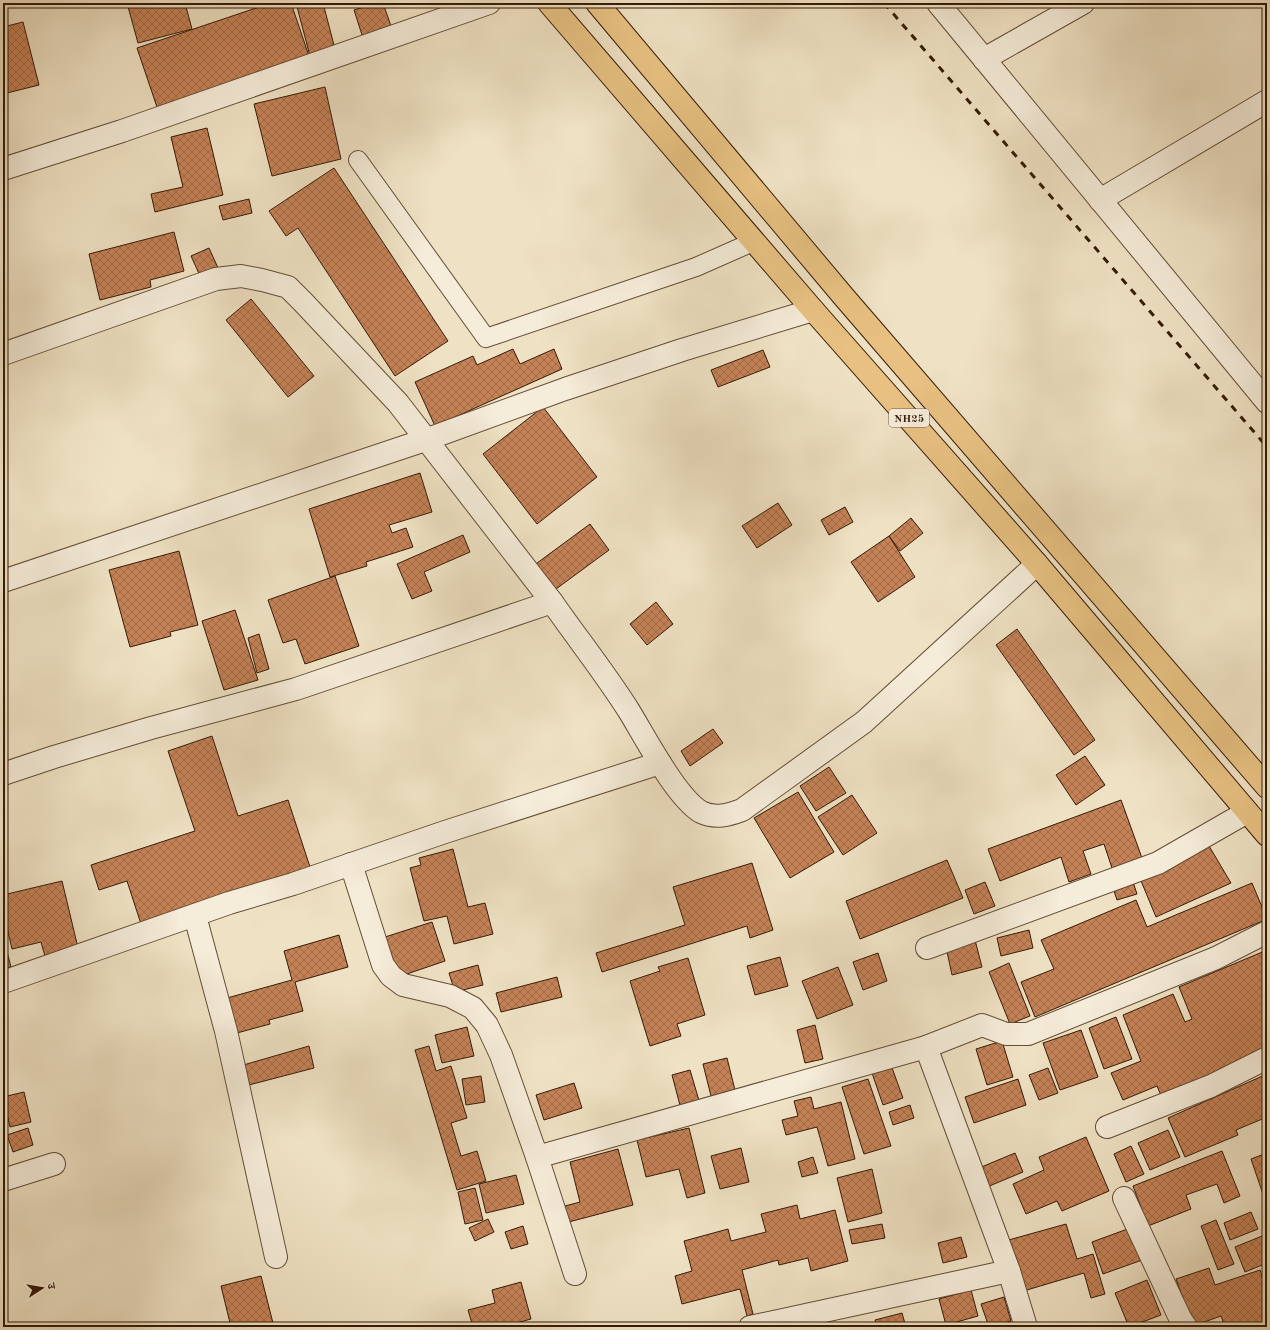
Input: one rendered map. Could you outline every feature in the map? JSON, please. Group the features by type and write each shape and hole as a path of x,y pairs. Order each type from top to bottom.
{"main road":[{"name":"NH25","path":"549,3 813,310 1037,564 1267,835"},
{"name":"NH25","path":"597,3 844,297 1267,787"}],"street":[{"path":"3,170 122,131 490,3"},
{"path":"938,3 1267,402"},
{"path":"984,60 1083,3"},
{"path":"1100,200 1267,101"},
{"path":"3,354 216,279 241,276 288,287 398,403 425,440 552,602 628,710 660,763 689,802 701,812 713,816 728,815 742,810 864,722 1037,564"},
{"path":"3,581 425,440 653,360 813,310"},
{"path":"3,774 151,728 296,689 552,602"},
{"path":"3,982 445,832 660,763"},
{"path":"927,948 1158,863 1247,812"},
{"path":"351,864 383,965 391,976 403,985 450,996 474,1008 487,1025 501,1055 537,1157 575,1274"},
{"path":"195,916 226,1031 276,1257"},
{"path":"537,1157 926,1047 982,1025 1006,1034 1028,1034 1216,958 1267,932"},
{"path":"926,1047 1008,1271 1026,1327"},
{"path":"1107,1127 1211,1086 1267,1058"},
{"path":"3,1180 54,1164"},
{"path":"1124,1198 1180,1318 1186,1327"},
{"path":"750,1327 783,1324 1008,1271"}],"lane":[{"path":"358,160 486,338 696,267 755,241"}],"building":[{"path":"127,3 185,3 192,29 138,43"},
{"path":"271,3 291,3 310,59 158,110 137,48"},
{"path":"296,3 323,3 335,49 310,56"},
{"path":"377,3 383,3 392,29 363,38 354,10"},
{"path":"23,22 39,85 3,94 3,27"},
{"path":"325,87 341,159 272,176 254,104"},
{"path":"207,128 223,195 155,212 151,194 183,187 171,137"},
{"path":"334,168 448,341 395,376 298,228 286,236 269,211"},
{"path":"249,199 252,213 223,220 219,206"},
{"path":"174,232 184,271 150,280 151,287 100,300 89,254"},
{"path":"209,248 219,270 201,278 191,256"},
{"path":"251,299 314,376 288,397 226,320"},
{"path":"513,349 520,364 554,349 562,369 435,426 415,382 473,356 477,365"},
{"path":"763,350 770,367 718,387 711,370"},
{"path":"543,407 597,477 537,524 483,454"},
{"path":"420,473 432,512 389,525 392,533 406,528 413,547 366,562 367,566 330,577 309,509"},
{"path":"778,503 792,525 757,548 742,526"},
{"path":"845,507 853,522 829,535 821,520"},
{"path":"911,518 923,533 900,551 889,536"},
{"path":"590,524 609,550 552,592 533,566"},
{"path":"463,535 470,552 424,572 432,591 412,599 397,564"},
{"path":"889,536 915,577 878,602 851,562"},
{"path":"179,551 198,625 170,632 171,636 130,647 109,570"},
{"path":"335,576 359,646 305,664 296,639 283,643 268,600"},
{"path":"656,602 673,624 647,645 630,624"},
{"path":"235,610 258,680 224,690 202,621"},
{"path":"1017,629 1095,740 1074,755 996,645"},
{"path":"259,634 269,669 257,673 248,638"},
{"path":"713,729 723,743 690,766 681,751"},
{"path":"212,736 238,816 288,800 310,867 141,924 127,881 99,890 91,865 195,831 168,751"},
{"path":"1085,756 1105,785 1076,805 1056,775"},
{"path":"829,767 846,793 816,811 800,786"},
{"path":"798,792 834,852 790,878 754,818"},
{"path":"852,795 877,833 843,855 818,817"},
{"path":"1121,800 1142,858 1112,868 1104,844 1083,851 1091,874 1069,882 1061,857 1000,881 988,849"},
{"path":"1209,846 1231,883 1156,917 1139,876"},
{"path":"453,849 468,907 485,903 493,934 454,944 447,916 424,921 410,868 421,865 419,858"},
{"path":"947,860 963,898 860,939 846,901"},
{"path":"752,863 773,930 750,938 747,926 602,972 596,953 685,925 673,887"},
{"path":"1132,879 1137,894 1117,900 1112,885"},
{"path":"62,881 79,952 46,960 41,942 12,949 3,910 3,895"},
{"path":"985,882 995,906 974,914 965,890"},
{"path":"1252,883 1267,919 1035,1017 1021,982 1054,969 1041,940 1136,900 1147,927"},
{"path":"432,922 445,961 398,977 385,937"},
{"path":"1029,930 1033,948 1001,956 997,938"},
{"path":"339,935 348,967 295,982 303,1011 269,1020 270,1024 237,1033 227,998 292,980 284,951"},
{"path":"3,936 11,967 3,969"},
{"path":"975,940 982,967 952,975 946,947"},
{"path":"1267,950 1267,1054 1163,1100 1157,1086 1123,1100 1111,1073 1141,1061 1123,1015 1173,994 1185,1022 1192,1019 1179,987"},
{"path":"878,953 887,981 863,990 853,962"},
{"path":"780,957 788,986 755,995 747,966"},
{"path":"688,958 705,1015 677,1024 681,1036 650,1046 630,981 660,971 658,967"},
{"path":"1009,963 1030,1016 1010,1024 989,972"},
{"path":"478,965 483,985 455,992 449,973"},
{"path":"838,967 853,1005 817,1019 802,981"},
{"path":"557,977 562,997 501,1012 496,993"},
{"path":"1116,1017 1132,1059 1104,1069 1089,1028"},
{"path":"815,1025 823,1059 805,1063 797,1030"},
{"path":"467,1027 474,1056 442,1063 435,1035"},
{"path":"1081,1030 1098,1077 1060,1090 1043,1043"},
{"path":"1002,1041 1013,1077 987,1085 976,1049"},
{"path":"309,1046 314,1068 245,1086 240,1066"},
{"path":"429,1046 436,1071 451,1066 467,1118 451,1123 461,1156 477,1151 486,1181 457,1190 415,1050"},
{"path":"727,1058 736,1094 712,1100 703,1064"},
{"path":"891,1065 903,1098 883,1105 872,1073"},
{"path":"1048,1068 1058,1093 1039,1100 1029,1075"},
{"path":"690,1070 700,1104 681,1109 672,1075"},
{"path":"1267,1074 1267,1117 1236,1130 1238,1135 1185,1157 1168,1118"},
{"path":"481,1076 485,1102 466,1105 462,1079"},
{"path":"868,1079 891,1146 864,1154 842,1087"},
{"path":"1018,1079 1026,1105 974,1123 965,1097"},
{"path":"574,1083 582,1108 544,1120 536,1095"},
{"path":"24,1092 31,1122 10,1127 3,1097"},
{"path":"811,1097 814,1109 841,1102 855,1159 828,1166 817,1127 786,1135 782,1120 798,1116 794,1101"},
{"path":"910,1105 914,1118 893,1125 889,1112"},
{"path":"3,1121 8,1140 3,1142"},
{"path":"28,1128 33,1145 13,1152 7,1135"},
{"path":"689,1128 705,1193 687,1198 679,1169 646,1177 637,1140"},
{"path":"1168,1130 1180,1157 1150,1170 1138,1143"},
{"path":"1086,1137 1109,1191 1062,1211 1057,1201 1026,1214 1013,1184 1044,1170 1039,1157"},
{"path":"1131,1146 1144,1174 1126,1182 1114,1154"},
{"path":"741,1148 749,1182 720,1189 711,1156"},
{"path":"618,1149 633,1205 565,1223 561,1207 580,1202 570,1162"},
{"path":"1222,1151 1240,1196 1224,1203 1217,1184 1186,1195 1191,1209 1148,1226 1133,1186"},
{"path":"1015,1153 1023,1172 987,1187 979,1168"},
{"path":"1267,1153 1267,1206 1251,1159"},
{"path":"813,1157 818,1173 802,1177 798,1162"},
{"path":"872,1169 882,1213 848,1222 837,1178"},
{"path":"516,1175 524,1204 486,1213 479,1184"},
{"path":"475,1188 483,1220 465,1224 458,1192"},
{"path":"797,1205 800,1219 835,1210 848,1261 811,1271 808,1258 779,1265 778,1260 742,1270 753,1314 747,1316 740,1289 682,1304 675,1276 692,1271 684,1241 728,1229 731,1241 766,1232 761,1214"},
{"path":"1251,1212 1258,1229 1230,1240 1224,1223"},
{"path":"488,1219 494,1232 475,1241 469,1228"},
{"path":"1216,1220 1234,1264 1218,1270 1201,1226"},
{"path":"882,1224 885,1238 852,1244 849,1230"},
{"path":"1066,1224 1077,1259 1093,1254 1105,1294 1091,1298 1084,1273 1020,1292 1005,1241"},
{"path":"523,1226 528,1244 511,1249 505,1232"},
{"path":"1133,1227 1145,1259 1103,1274 1092,1242"},
{"path":"1267,1234 1267,1263 1245,1272 1235,1247"},
{"path":"961,1237 967,1257 943,1263 938,1243"},
{"path":"1209,1268 1215,1285 1260,1270 1267,1291 1267,1322 1251,1327 1225,1327 1221,1316 1193,1326 1176,1279"},
{"path":"261,1276 274,1327 231,1327 221,1286"},
{"path":"1147,1280 1161,1315 1129,1327 1115,1293"},
{"path":"521,1282 531,1319 502,1327 473,1327 468,1310 495,1303 492,1290"},
{"path":"971,1290 978,1316 946,1325 939,1299"},
{"path":"1004,1297 1011,1321 989,1327 981,1304"},
{"path":"902,1313 906,1327 877,1327 875,1320"},
{"path":"980,1322 981,1327 962,1327"}],"railway":[{"path":"884,3 1267,447"}]}
